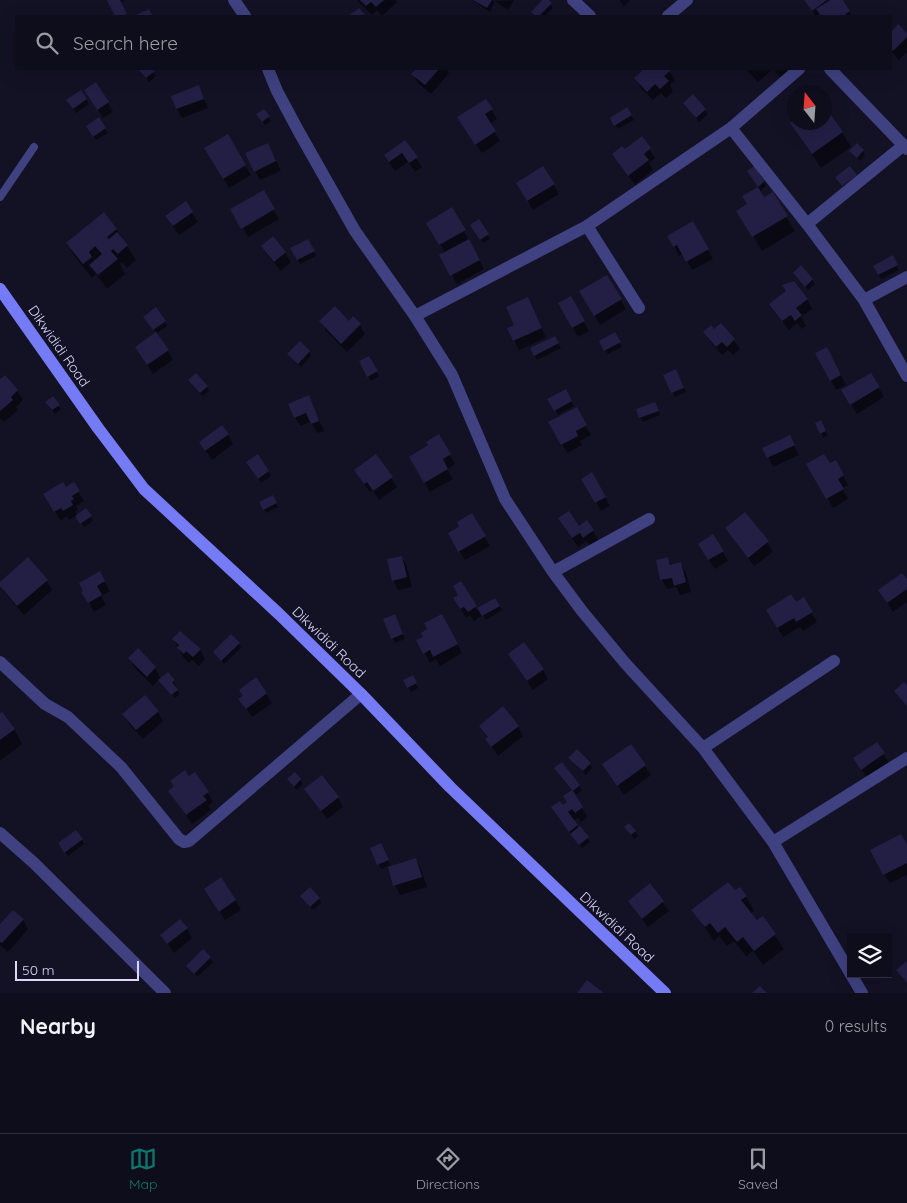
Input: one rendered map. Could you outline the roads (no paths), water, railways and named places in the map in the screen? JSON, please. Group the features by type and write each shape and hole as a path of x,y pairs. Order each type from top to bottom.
{"street":[{"path":"234,0 244,15"},
{"path":"573,0 589,15"},
{"path":"669,15 687,0"},
{"path":"268,70 277,91 299,132 355,231 415,316 452,375 505,499 553,572 582,611 625,663 703,748 773,842 862,993"},
{"path":"415,316 587,226 731,128 797,70"},
{"path":"807,224 905,147 831,70"},
{"path":"731,128 864,300 907,376"},
{"path":"587,226 640,308"},
{"path":"864,300 907,277"},
{"name":"Dikwididi Road","path":"0,290 98,428 144,489 362,694 450,787 666,993"},
{"path":"553,572 649,519"},
{"path":"703,748 834,661"},
{"path":"0,662 45,704 68,717 121,767 179,839 184,842 189,841 362,694"},
{"path":"773,842 907,758"},
{"path":"0,833 34,863 165,993"}],"lane":[{"path":"0,197 34,148"}]}
